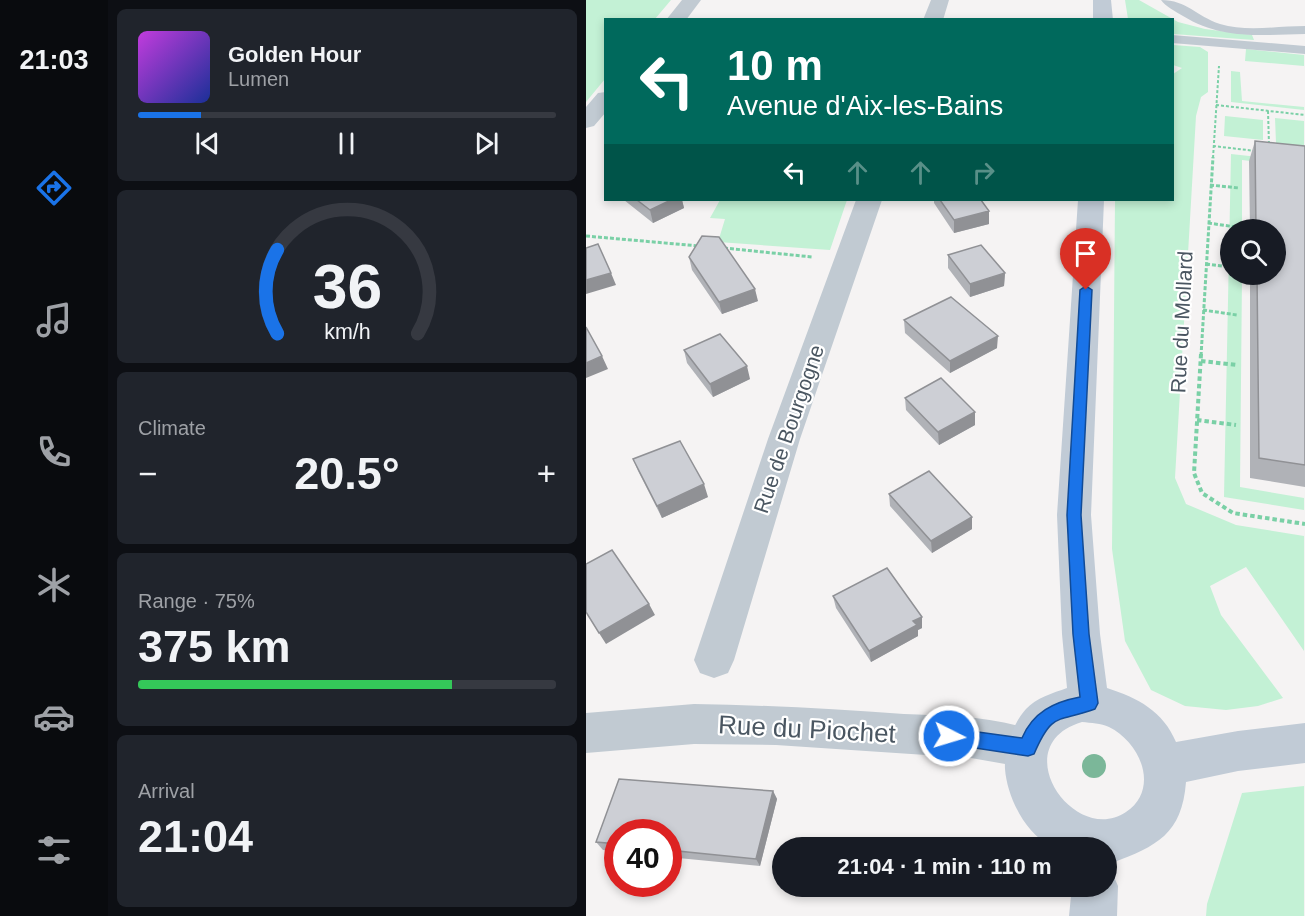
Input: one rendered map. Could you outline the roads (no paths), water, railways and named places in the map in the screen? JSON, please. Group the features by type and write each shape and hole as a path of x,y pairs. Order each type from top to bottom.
{"main road":[{"path":"1102,0 1103,18"},
{"path":"1089,703 1081,634 1074,515 1091,201"},
{"path":"1080,837 1055,824 1038,805 1028,783 1025,760 1030,738 1043,720 1061,709 1089,703 1124,712 1142,726 1156,744 1164,765 1165,787 1159,809 1146,826 1126,837 1117,839"},
{"path":"1164,765 1238,750 1304,743"},
{"path":"1093,916 1094,897"}],"street":[{"path":"677,18 692,0"},
{"path":"934,18 940,0"},
{"path":"586,121 604,100"},
{"name":"Rue de Bourgogne","path":"714,660 784,439 869,201"},
{"name":"Rue du Piochet","path":"586,734 694,724 776,725 971,738 1028,748"}],"lane":[{"path":"1167,0 1190,15 1218,27 1256,31 1304,30"},
{"path":"1174,39 1304,50"},
{"path":"1219,62 1221,42"}]}
